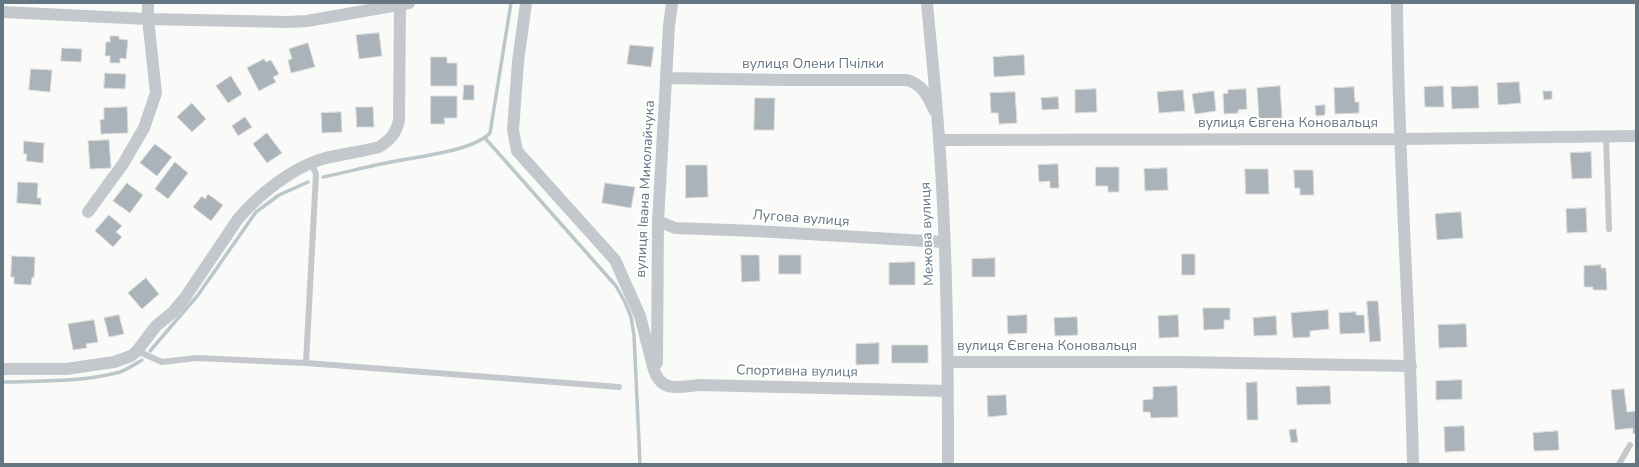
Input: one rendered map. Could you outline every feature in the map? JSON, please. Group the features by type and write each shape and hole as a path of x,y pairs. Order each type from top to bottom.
{"street":[{"path":"88,212 123,164 144,128 156,93 148,19 148,3"},
{"path":"526,3 518,62 513,130 517,151 615,260 640,316 655,374"},
{"name":"вулиця Івана Миколайчука","path":"655,374 658,221 667,78 668,26 672,3"},
{"name":"Межова вулиця","path":"927,3 938,119 944,242 948,362 948,464"},
{"path":"1397,3 1401,138 1411,366 1413,464"},
{"path":"3,12 148,19 287,22 307,21 405,4 399,120 397,130 393,136 379,147 311,163 290,175 248,208 238,219 192,289 173,312 156,326 137,351 124,360 77,368 3,370"},
{"name":"вулиця Олени Пчілки","path":"667,78 907,80 915,82 920,86 929,99 938,119"},
{"name":"вулиця Євгена Коновальця","path":"939,140 1636,136"},
{"name":"Лугова вулиця","path":"658,221 675,228 756,231 944,242"},
{"name":"вулиця Євгена Коновальця","path":"948,362 1180,362 1411,366"},
{"name":"Спортивна вулиця","path":"655,374 661,383 676,387 699,385 948,391"}],"lane":[{"path":"1606,136 1609,229"},
{"path":"306,363 316,174 311,163"},
{"path":"137,351 162,362 196,358 306,363 619,387"},
{"path":"1618,464 1630,445"}],"building":[{"path":"379,33 382,56 359,59 356,35"},
{"path":"110,36 119,36 119,39 128,40 126,59 120,58 120,63 110,63 110,56 105,56 106,42 110,42"},
{"path":"308,43 315,67 291,73 288,60 292,59 289,49"},
{"path":"630,45 654,47 651,67 627,64"},
{"path":"62,48 82,49 81,62 61,61"},
{"path":"1024,55 1025,75 994,77 993,57"},
{"path":"431,57 447,57 447,63 457,63 457,86 431,86"},
{"path":"264,59 266,62 271,60 279,74 273,77 276,82 259,91 247,68"},
{"path":"31,69 52,70 50,92 29,90"},
{"path":"105,73 126,74 125,89 104,88"},
{"path":"231,76 242,94 228,103 216,86"},
{"path":"1519,82 1521,103 1498,105 1497,83"},
{"path":"464,85 474,85 474,100 463,100"},
{"path":"1280,86 1282,118 1259,119 1257,88"},
{"path":"1443,86 1444,107 1425,107 1424,87"},
{"path":"1478,86 1479,108 1452,109 1451,87"},
{"path":"1354,87 1355,102 1359,102 1359,113 1335,114 1334,88"},
{"path":"1096,89 1097,112 1075,113 1075,90"},
{"path":"1246,89 1247,109 1238,110 1238,113 1224,114 1223,94 1228,93 1228,90"},
{"path":"1183,90 1185,111 1159,113 1157,92"},
{"path":"1214,91 1216,111 1195,114 1192,94"},
{"path":"1543,91 1552,91 1552,99 1544,100"},
{"path":"1015,92 1017,123 999,124 998,113 991,113 990,93"},
{"path":"431,96 457,96 457,118 444,118 445,124 431,124"},
{"path":"1058,97 1059,109 1042,110 1041,98"},
{"path":"755,98 775,98 774,130 754,130"},
{"path":"192,103 206,119 192,132 177,117"},
{"path":"1325,105 1325,115 1316,116 1315,106"},
{"path":"127,107 128,133 101,134 100,120 104,119 104,108"},
{"path":"356,107 373,107 374,127 357,127"},
{"path":"341,112 342,132 322,133 321,113"},
{"path":"245,117 252,127 238,136 232,126"},
{"path":"267,133 282,153 267,163 253,144"},
{"path":"109,140 111,168 90,169 88,141"},
{"path":"24,141 44,143 43,163 26,161 27,154 24,154"},
{"path":"155,144 172,157 157,176 140,163"},
{"path":"1591,152 1592,178 1572,179 1570,153"},
{"path":"175,162 188,173 168,199 155,189"},
{"path":"1058,164 1059,188 1050,188 1050,181 1039,182 1038,165"},
{"path":"686,165 707,165 708,197 686,198"},
{"path":"1096,167 1119,167 1119,192 1108,192 1108,186 1096,186"},
{"path":"1167,168 1168,190 1145,191 1144,169"},
{"path":"1245,169 1268,169 1269,194 1246,194"},
{"path":"1294,170 1313,170 1314,195 1300,195 1300,188 1295,188"},
{"path":"18,182 38,183 37,198 41,198 41,205 17,203"},
{"path":"127,183 143,195 130,213 113,201"},
{"path":"605,183 635,187 631,208 602,203"},
{"path":"208,194 223,205 211,221 193,207 202,196 205,199"},
{"path":"1586,208 1587,232 1567,233 1566,209"},
{"path":"1461,212 1463,238 1437,240 1435,214"},
{"path":"109,215 122,226 116,232 122,237 113,247 95,231"},
{"path":"1182,254 1195,254 1195,275 1182,275"},
{"path":"741,255 759,255 760,281 742,282"},
{"path":"779,255 801,255 801,274 779,274"},
{"path":"12,256 35,257 34,278 32,277 31,285 14,284 14,277 11,277"},
{"path":"995,258 995,277 972,277 972,259"},
{"path":"915,262 915,285 889,285 889,263"},
{"path":"1601,265 1601,268 1606,268 1607,290 1593,290 1593,287 1584,287 1584,266"},
{"path":"146,278 159,294 142,309 128,293"},
{"path":"1367,301 1378,301 1381,341 1370,342"},
{"path":"1203,308 1230,308 1230,320 1224,320 1224,329 1204,330"},
{"path":"1328,310 1329,329 1310,331 1310,337 1293,338 1291,313"},
{"path":"1356,312 1356,315 1364,315 1365,333 1340,334 1339,313"},
{"path":"119,315 124,334 109,337 104,318"},
{"path":"1027,315 1027,333 1008,334 1007,316"},
{"path":"1178,315 1179,337 1159,338 1158,316"},
{"path":"1276,316 1277,335 1254,336 1253,318"},
{"path":"1077,317 1078,335 1055,336 1054,318"},
{"path":"94,320 98,342 86,344 87,348 73,350 68,324"},
{"path":"1466,324 1467,347 1439,348 1438,325"},
{"path":"879,343 879,364 856,365 856,344"},
{"path":"892,345 928,345 928,363 892,363"},
{"path":"1462,380 1462,399 1436,400 1436,381"},
{"path":"1257,382 1258,420 1247,420 1246,383"},
{"path":"1177,386 1178,417 1151,418 1150,412 1143,412 1143,400 1153,399 1153,387"},
{"path":"1330,386 1331,404 1297,405 1296,387"},
{"path":"1624,389 1627,412 1636,411 1636,433 1633,434 1633,428 1615,430 1611,390"},
{"path":"1006,395 1007,415 988,417 987,396"},
{"path":"1464,426 1465,451 1445,452 1444,427"},
{"path":"1296,429 1298,442 1291,443 1289,430"},
{"path":"1558,431 1559,450 1534,451 1533,433"}],"waterway":[{"path":"323,177 441,153 470,145 490,133 511,3"},
{"path":"485,138 616,286 625,302 631,317 634,335 640,464"},
{"path":"150,351 198,295 256,212 279,195 308,182"},
{"path":"3,382 91,378 120,372 142,360"}]}
